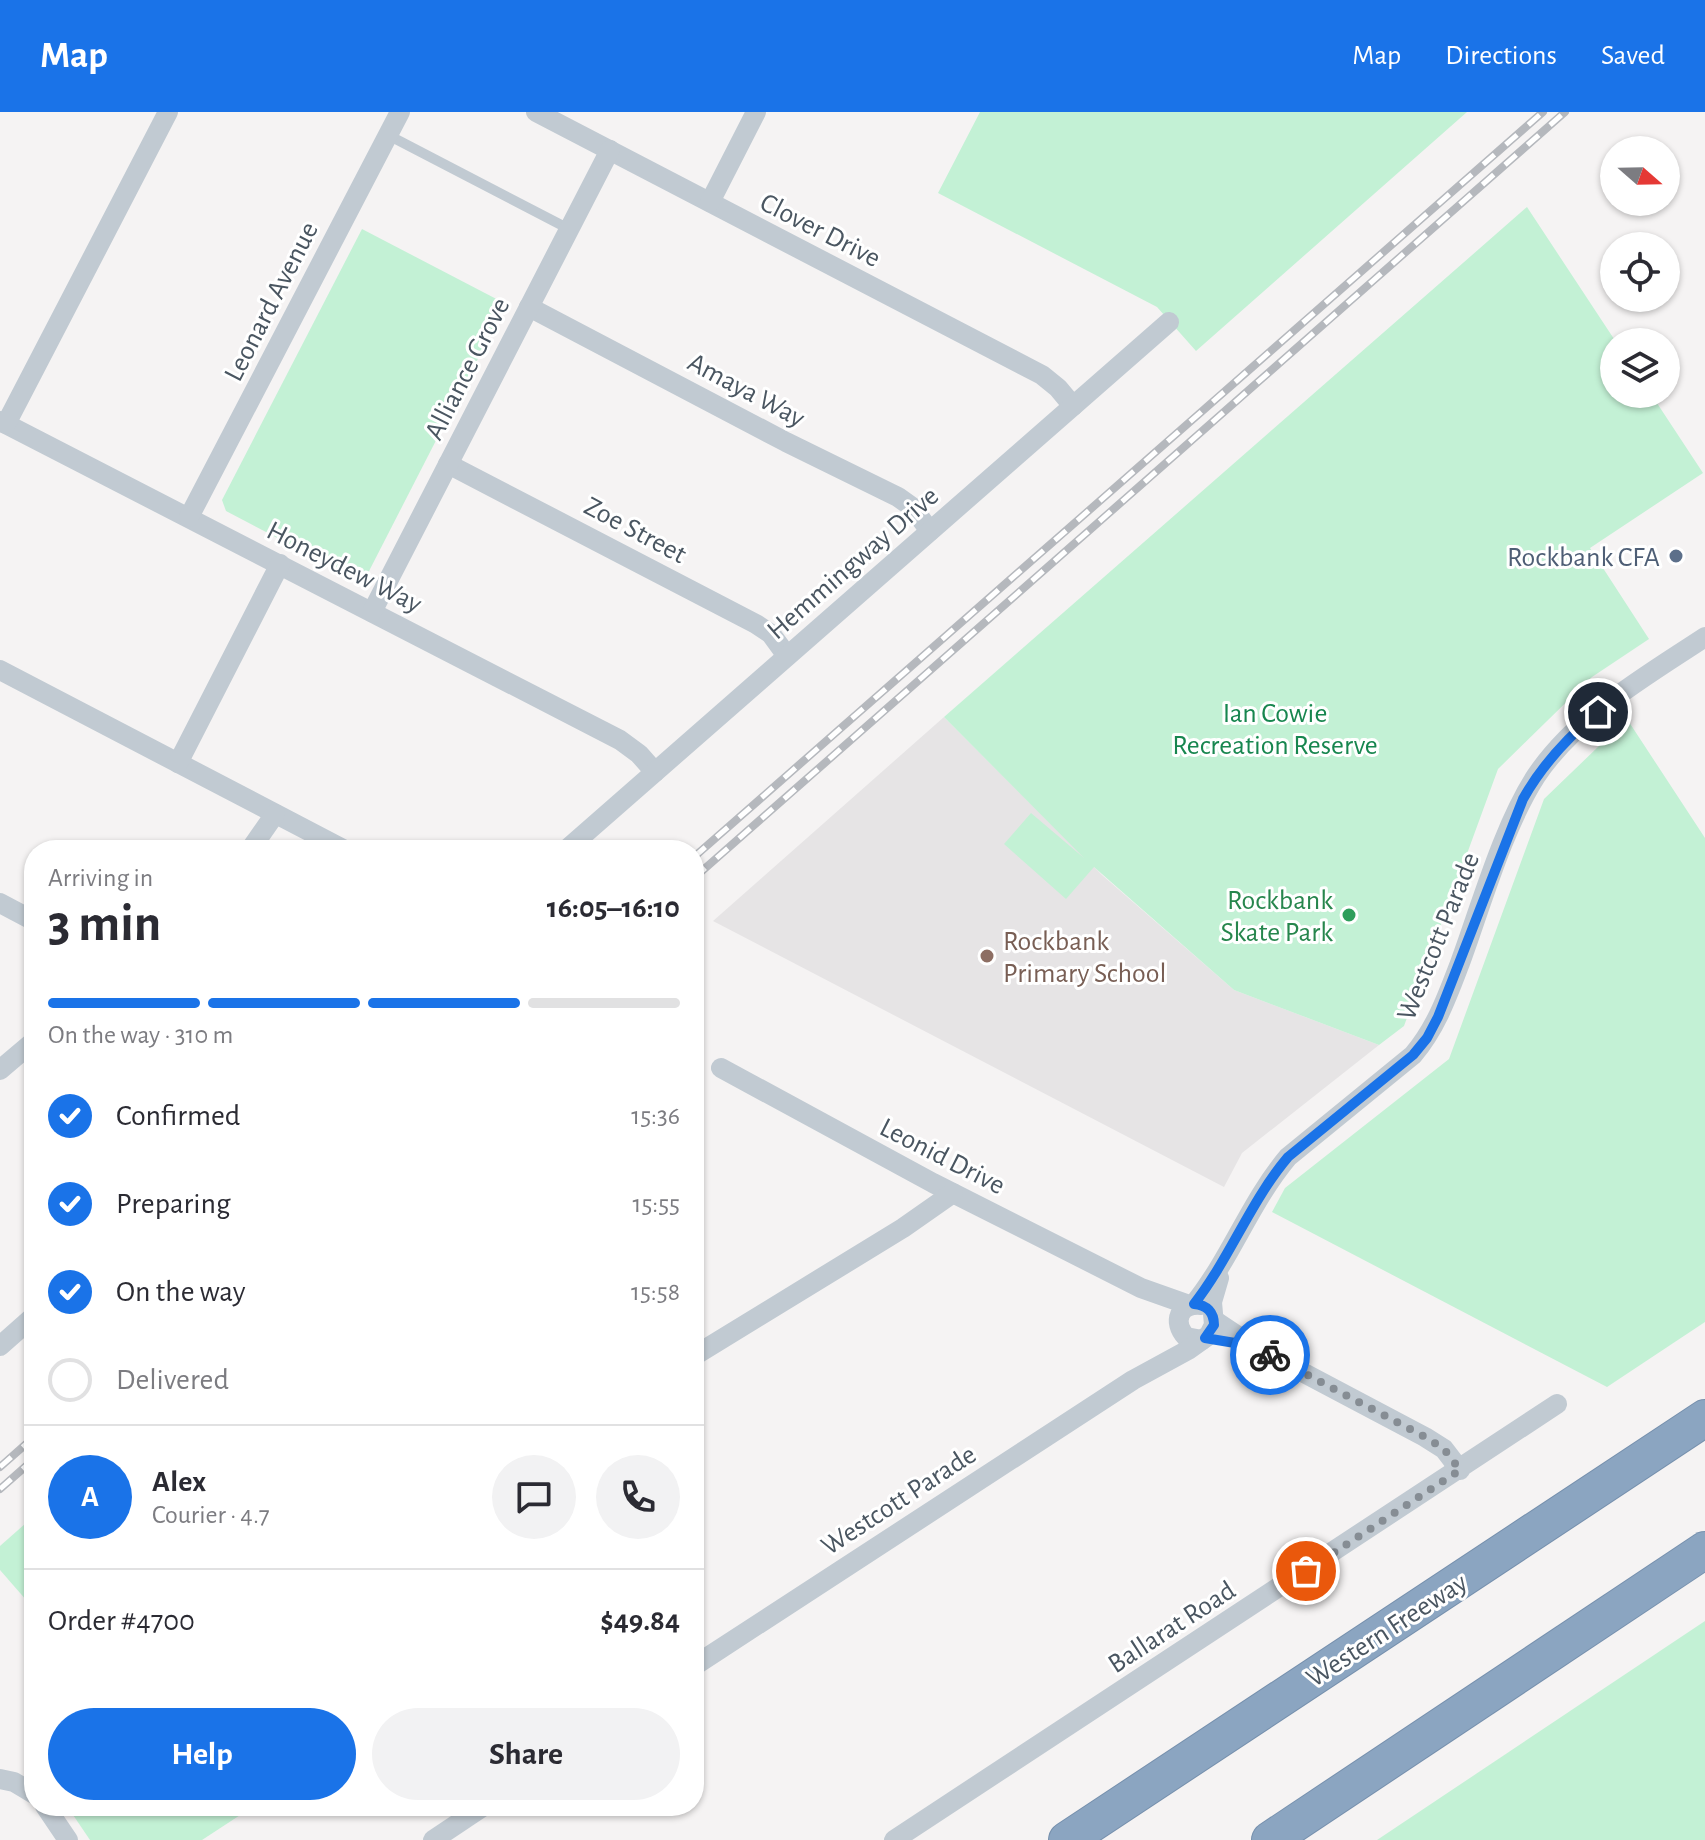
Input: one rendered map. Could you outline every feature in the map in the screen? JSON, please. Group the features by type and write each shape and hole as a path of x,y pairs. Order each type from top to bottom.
{"highway":[{"name":"Western Freeway","path":"1067,1840 1705,1418"},
{"path":"1270,1840 1705,1550"}],"street":[{"path":"3,423 168,112"},
{"name":"Leonard Avenue","path":"189,517 400,112"},
{"name":"Clover Drive","path":"536,112 1042,375 1073,406"},
{"path":"710,202 756,112"},
{"name":"Alliance Grove","path":"372,612 610,150"},
{"name":"Amaya Way","path":"529,307 898,497 912,507 930,531"},
{"name":"Hemmingway Drive","path":"578,840 1169,322"},
{"name":"Honeydew Way","path":"3,423 620,740 639,754 655,772"},
{"name":"Zoe Street","path":"448,464 756,624 771,634 787,656"},
{"path":"178,763 280,564"},
{"name":"Westcott Parade","path":"704,1659 1208,1328 1224,1263 1272,1176 1288,1157 1413,1055 1427,1038 1450,990 1512,823 1537,775 1585,723 1611,701 1705,637"},
{"path":"0,670 326,840"},
{"path":"257,840 275,814"},
{"path":"0,903 24,916"},
{"path":"0,1070 24,1050"},
{"name":"Leonid Drive","path":"721,1068 933,1183 1141,1288 1191,1305"},
{"path":"903,1228 933,1183"},
{"path":"704,1345 903,1228 953,1193"},
{"name":"Westcott Parade","path":"1191,1305 1224,1263"},
{"name":"Leonid Drive","path":"1141,1288 1178,1327"},
{"path":"1208,1328 1205,1306 1191,1305 1180,1314 1178,1327 1186,1337 1208,1328 1253,1346 1425,1437 1444,1449 1460,1470"},
{"path":"0,1346 24,1325"},
{"name":"Westcott Parade","path":"1133,1380 1168,1345 1178,1327"},
{"name":"Ballarat Road","path":"894,1840 1557,1404"},
{"path":"0,1779 24,1788"},
{"path":"52,1816 68,1840"},
{"path":"433,1840 469,1816"}],"lane":[{"path":"388,135 569,229"}],"shaded area":[{"name":"Rockbank Primary School","path":"944,717 1102,875 1234,990 1379,1045 1242,1153 1224,1187 713,921"}],"green space":[{"path":"980,112 1467,112 1196,351 1157,307 938,193"},
{"name":"Ian Cowie Recreation Reserve","path":"1527,207 1607,328 1600,328 1600,408 1660,408 1703,473 1590,548 1649,639 1592,677 1498,769 1404,1026 1379,1045 1234,990 1094,867 1066,899 1004,844 1031,813 1084,858 944,717"},
{"path":"362,229 506,304 367,575 356,579 226,511 222,500"},
{"path":"1627,719 1705,838 1705,1322 1607,1387 1272,1212 1285,1188 1449,1059 1544,799"},
{"path":"24,1525 24,1598 0,1570 0,1546"},
{"path":"1705,1621 1705,1840 1377,1840"},
{"path":"74,1816 239,1816 202,1840 90,1840"}],"railway":[{"path":"704,848 1543,112"},
{"path":"704,869 1565,112"},
{"path":"0,1467 24,1446"},
{"path":"0,1489 24,1468"}],"way so far":[{"path":"1270,1355 1425,1437 1444,1449 1460,1470 1306,1571"}],"place":[{"name":"Rockbank CFA","path":"1676,556"},
{"name":"Rockbank Skate Park","path":"1349,915"},
{"name":"Rockbank Primary School","path":"987,956"}],"route":[{"path":"1270,1355 1253,1346 1205,1338 1212,1331 1214,1320 1205,1306 1194,1304 1224,1263 1272,1176 1288,1157 1413,1055 1427,1038 1450,990 1523,799 1537,775 1559,749 1598,712"}]}
